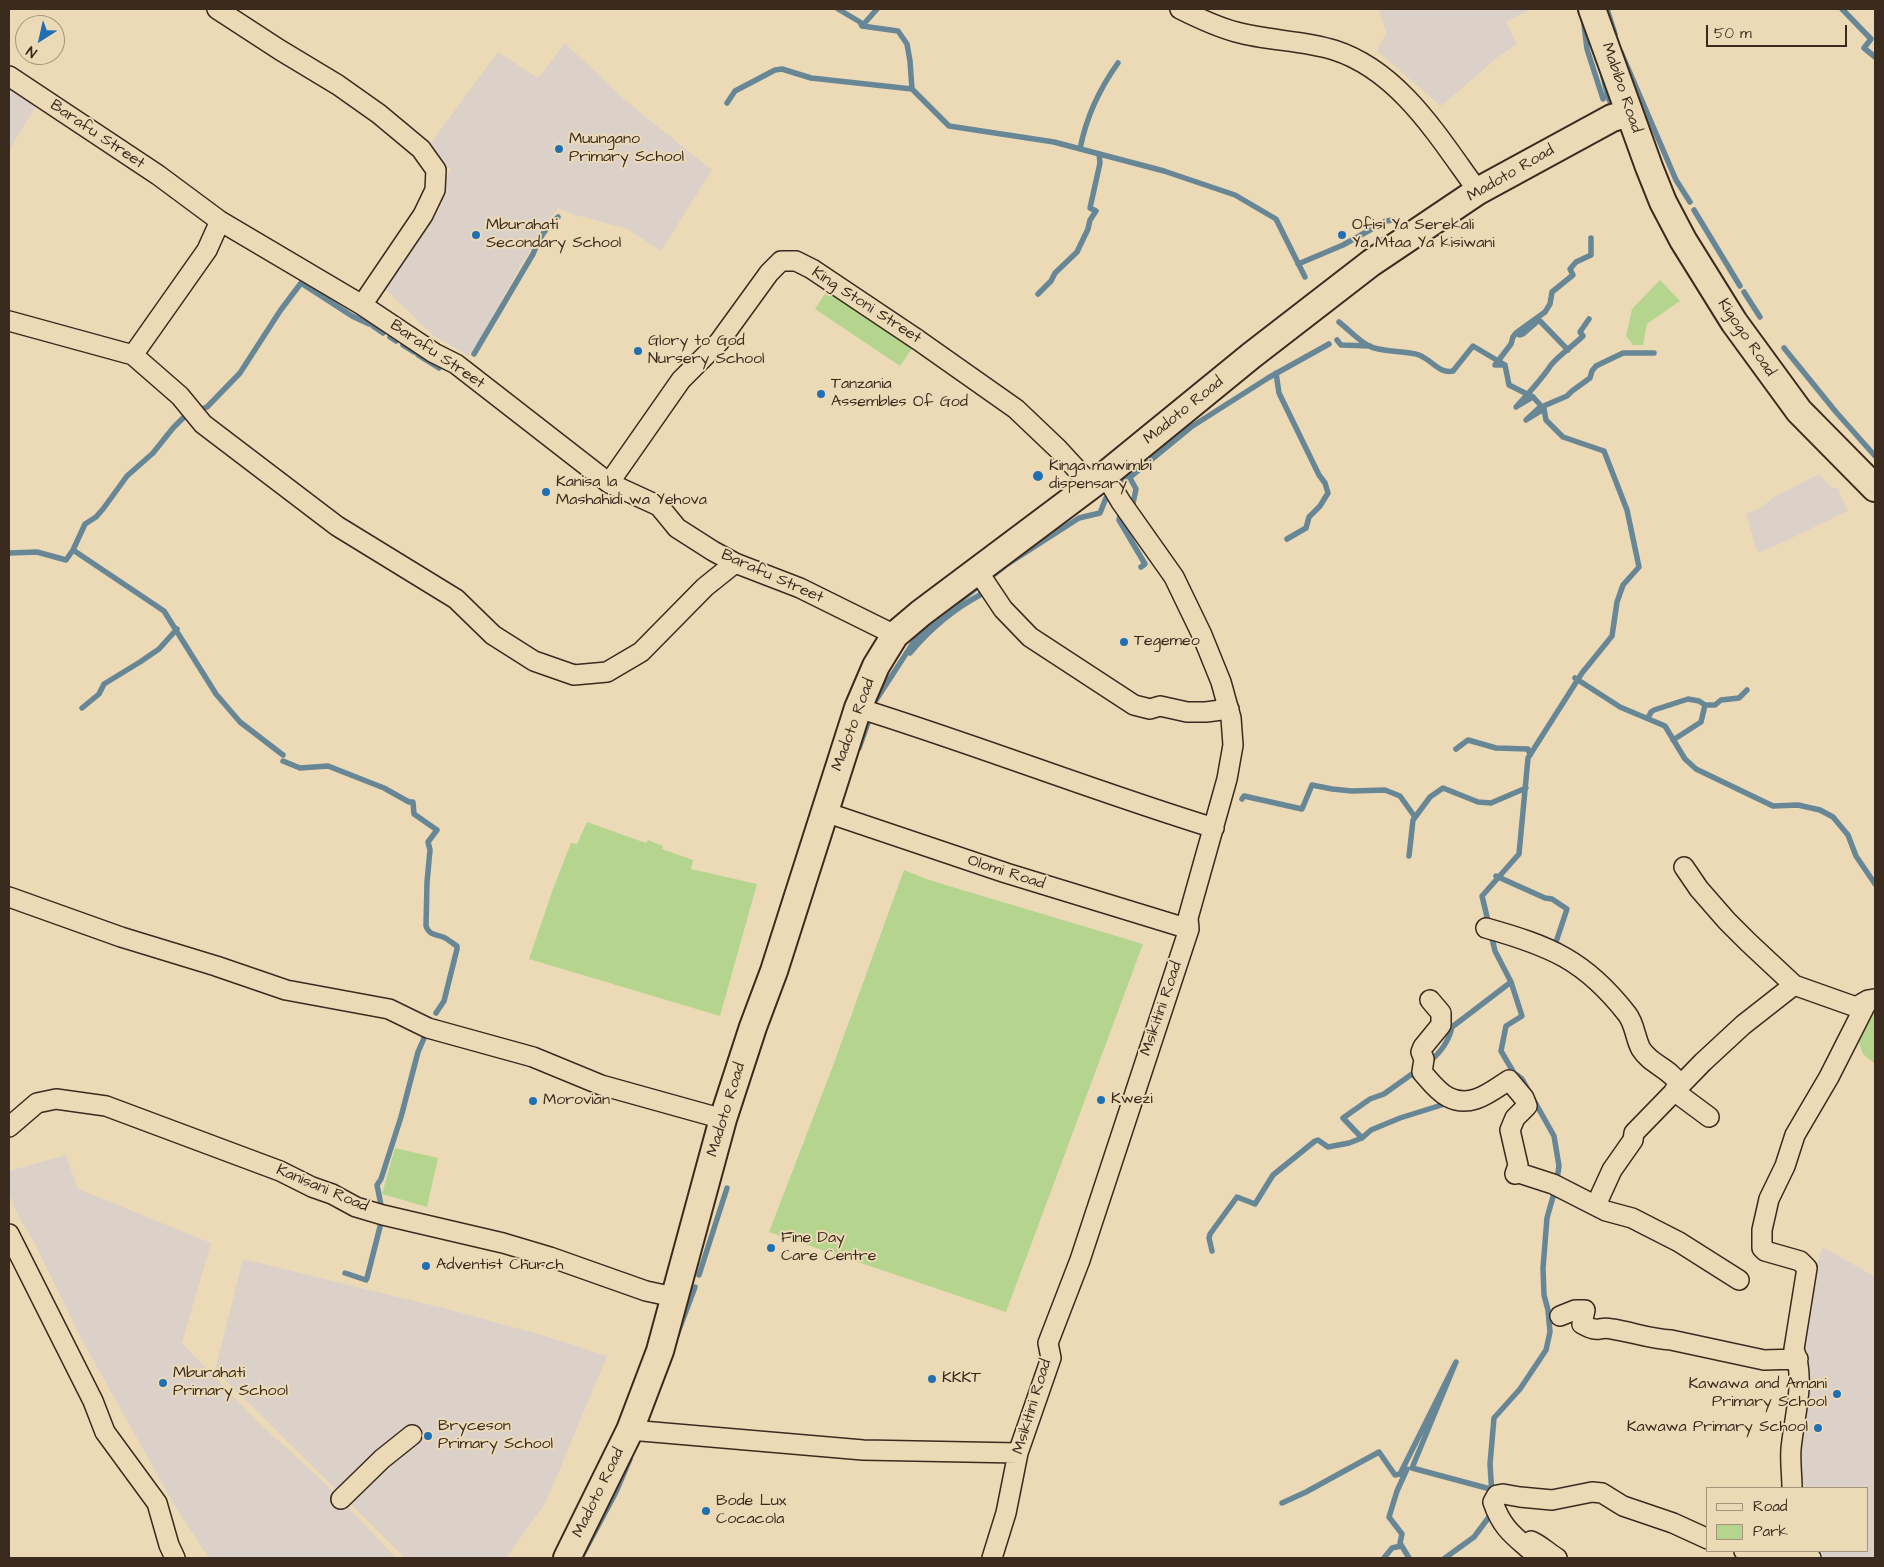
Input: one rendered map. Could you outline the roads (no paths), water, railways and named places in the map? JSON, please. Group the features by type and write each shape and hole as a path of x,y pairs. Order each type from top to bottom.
{"main road":[{"name":"Mabibo Road","path":"1592,9 1648,167"},
{"name":"Madoto Road","path":"567,1558 630,1430 660,1351 723,1120 753,1027 776,962 858,708 876,666 895,635 921,612 976,570 1099,480 1252,355 1371,263 1478,191 1612,118 1629,112"},
{"name":"Kigogo Road","path":"1648,167 1663,202 1683,240 1765,368 1798,411 1875,488"}],"street":[{"path":"217,9 338,85 379,114 421,149 436,170 435,190 423,215 362,305"},
{"path":"1180,9 1206,22 1237,32 1334,50 1367,65 1386,79 1428,122 1478,191"},
{"name":"Barafu Street","path":"9,76 158,175 220,221 362,305 434,352 456,364 608,483 658,506 677,528 735,563 800,588 895,635"},
{"path":"133,354 208,250 220,221"},
{"name":"King Stoni Street","path":"608,483 681,380 719,342 768,273 781,261 796,262 812,269 918,340 1016,409 1058,449 1099,480"},
{"path":"9,321 133,354 180,396 203,424 337,526 456,599 493,635 534,661 574,675 607,672 641,652 705,587 735,563"},
{"name":"Msikitini Road","path":"992,1558 1006,1513 1018,1453 1051,1358 1048,1343 1084,1251 1189,929 1188,918 1214,828 1227,778 1233,745 1229,709 1221,682 1202,634 1174,577 1122,502 1099,480"},
{"path":"976,570 1003,609 1030,637 1134,705 1150,709 1160,706 1187,712 1229,709"},
{"path":"858,708 1019,764 1070,779 1142,806 1214,828"},
{"name":"Olomi Road","path":"825,812 1006,874 1189,929"},
{"path":"1684,867 1699,889 1728,921 1759,954 1794,985 1856,1007 1872,1000"},
{"path":"9,897 121,937 286,990 389,1009 428,1028 533,1057 601,1085 723,1120"},
{"path":"1486,928 1529,940 1553,950 1578,965 1593,977 1627,1014 1642,1050 1652,1061 1670,1072 1677,1088 1710,1117"},
{"path":"1596,1205 1612,1170 1634,1140 1634,1133 1677,1088 1743,1025 1794,985"},
{"path":"1430,1000 1441,1013 1442,1025 1423,1047 1421,1052 1424,1059 1422,1072 1447,1097 1467,1102 1482,1098 1509,1080 1524,1098 1527,1106 1515,1118 1510,1130 1518,1165 1515,1174 1518,1173 1553,1184 1606,1211 1632,1218 1679,1242 1739,1280"},
{"path":"1792,1487 1791,1450 1798,1406 1798,1359 1794,1348 1807,1268 1800,1261 1765,1251 1762,1248 1762,1230 1769,1199 1785,1166 1795,1135 1872,1000"},
{"name":"Kanisani Road","path":"9,1127 37,1103 56,1099 106,1106 280,1170 312,1187 332,1194 356,1206 383,1215 503,1243 550,1257 646,1291 674,1297"},
{"path":"9,1234 93,1401 105,1432 157,1503 169,1545 175,1558"},
{"path":"1560,1316 1575,1310 1585,1310 1582,1324 1594,1331 1610,1328 1656,1340 1671,1340 1764,1360 1798,1359"},
{"path":"630,1430 863,1450 1018,1453"},
{"path":"341,1499 382,1459 412,1435"},
{"path":"1539,1558 1514,1538 1502,1523 1492,1502 1498,1495 1552,1500 1592,1492 1602,1494 1623,1506 1673,1523 1706,1539"},
{"path":"1528,1540 1538,1544 1557,1558"},
{"path":"1752,1552 1785,1556 1795,1552"},
{"path":"1798,1552 1800,1557 1811,1558"}],"waterway":[{"path":"838,9 860,22 862,26 898,31 907,44 912,89 949,126 1054,142 1164,171 1235,195 1276,219 1305,277"},
{"path":"862,26 877,9"},
{"path":"1607,9 1615,34"},
{"path":"1842,9 1871,39 1864,48 1875,57"},
{"path":"1583,17 1587,49 1603,99"},
{"path":"1621,52 1676,180 1690,202"},
{"path":"1080,149 1094,104 1118,63"},
{"path":"727,103 735,91 775,70 782,69 811,78 912,89"},
{"path":"1603,76 1608,97 1614,110"},
{"path":"1038,294 1051,281 1055,273 1077,252 1088,229 1090,220 1096,211 1090,208 1100,163 1099,154"},
{"path":"1694,210 1740,286"},
{"path":"474,354 546,229 558,217"},
{"path":"1298,264 1343,245 1386,221 1393,220"},
{"path":"1505,365 1495,365 1511,344 1516,333 1545,312 1550,304 1552,292 1573,275 1570,269 1576,262 1591,255 1591,238"},
{"path":"9,553 37,552 66,560 73,550 85,524 96,517 127,476 153,453 187,414 207,407 240,373 280,311 301,283 352,316 369,324"},
{"path":"1744,292 1760,317"},
{"path":"1533,397 1516,407 1555,361 1583,336 1580,332 1589,319"},
{"path":"1516,333 1523,334 1539,320 1568,350"},
{"path":"1339,322 1369,346 1381,350 1419,355 1440,369 1453,371 1473,346 1505,365 1509,385 1533,397 1544,409 1546,420 1563,437 1604,451 1627,510 1639,567 1623,585 1617,602 1612,636 1582,673 1528,758 1519,854 1482,896 1489,925"},
{"path":"373,326 383,333"},
{"path":"390,337 396,341"},
{"path":"1337,340 1341,345 1370,346"},
{"path":"1124,482 1191,427 1268,378 1329,344"},
{"path":"403,345 414,352"},
{"path":"1784,348 1875,456"},
{"path":"1544,409 1526,420 1539,408 1567,396 1590,378 1596,366 1623,353 1654,353"},
{"path":"418,355 439,368"},
{"path":"1276,373 1279,393 1319,475 1325,483 1328,493 1320,506 1309,517 1306,528 1287,539"},
{"path":"1130,478 1136,489 1132,508"},
{"path":"876,700 913,643 944,613 1006,565 1079,518 1100,513 1106,498"},
{"path":"1120,515 1119,520 1145,564 1141,567"},
{"path":"73,550 164,611 216,694 240,722 283,755"},
{"path":"910,653 942,621 980,595 983,586"},
{"path":"82,708 99,694 104,684 159,649 177,629"},
{"path":"1575,678 1620,707 1665,726 1685,759 1696,769 1773,806 1798,805 1820,810 1833,817 1848,835 1856,856 1875,884"},
{"path":"1648,718 1654,710 1688,699 1699,701 1705,705 1715,705 1721,700 1739,698 1747,690"},
{"path":"1673,740 1701,722 1705,705"},
{"path":"859,748 870,717"},
{"path":"1456,749 1468,740 1496,748 1528,749 1530,755"},
{"path":"283,761 300,768 328,766 384,788 409,802 413,802 414,814 437,830 428,842 430,850 426,926 431,933 447,939 457,946 457,949 444,1001 436,1013"},
{"path":"1242,799 1244,796 1302,809 1312,785 1352,791 1385,790 1400,796 1415,817"},
{"path":"1409,856 1413,820 1430,797 1443,788 1478,802 1491,803 1525,789"},
{"path":"1496,876 1545,898 1552,899 1567,909 1556,942"},
{"path":"1491,934 1495,951 1511,982 1522,1016 1506,1026 1501,1051 1514,1073 1522,1079 1554,1136 1559,1166 1556,1186 1547,1218 1543,1268 1544,1295 1548,1310 1550,1332 1546,1350 1520,1389 1494,1418 1490,1464 1492,1495"},
{"path":"1428,1063 1443,1047 1452,1027 1511,982"},
{"path":"345,1273 366,1280 367,1278 383,1215 377,1185 381,1179 401,1117 418,1052 425,1036"},
{"path":"1362,1138 1343,1118 1370,1099 1384,1094 1412,1074 1419,1080"},
{"path":"1212,1251 1210,1234 1237,1197 1255,1204 1273,1175 1315,1141 1318,1140 1328,1147 1349,1143 1362,1138 1371,1130 1400,1118 1448,1103"},
{"path":"699,1275 727,1188"},
{"path":"677,1335 695,1287"},
{"path":"1282,1503 1379,1452 1395,1475 1400,1474 1456,1362 1412,1468 1494,1490"},
{"path":"581,1558 616,1492 630,1459"},
{"path":"1407,1469 1397,1491 1389,1517 1402,1534 1400,1543 1409,1558"},
{"path":"1445,1558 1474,1537 1493,1514"},
{"path":"1384,1558 1392,1548 1401,1546"}],"place":[{"name":"Muungano Primary School","path":"559,149"},
{"name":"Mburahati Secondary School","path":"476,235"},
{"name":"Ofisi Ya Serekali Ya Mtaa Ya kisiwani","path":"1342,235"},
{"name":"Glory to God Nursery School","path":"638,351"},
{"name":"Tanzania Assembles Of God","path":"821,394"},
{"name":"Kinga mawimbi dispensary","path":"1038,476"},
{"name":"Kanisa la Mashahidi wa Yehova","path":"546,492"},
{"name":"Tegemeo","path":"1124,642"},
{"name":"Kwezi","path":"1101,1100"},
{"name":"Morovian","path":"533,1101"},
{"name":"Fine Day Care Centre","path":"771,1248"},
{"name":"Adventist Church","path":"426,1266"},
{"name":"KKKT","path":"932,1379"},
{"name":"Mburahati Primary School","path":"163,1383"},
{"name":"Kawawa and Amani Primary School","path":"1837,1394"},
{"name":"Kawawa Primary School","path":"1818,1428"},
{"name":"Bryceson Primary School","path":"428,1436"},
{"name":"Bode Lux Cocacola","path":"706,1511"}]}
